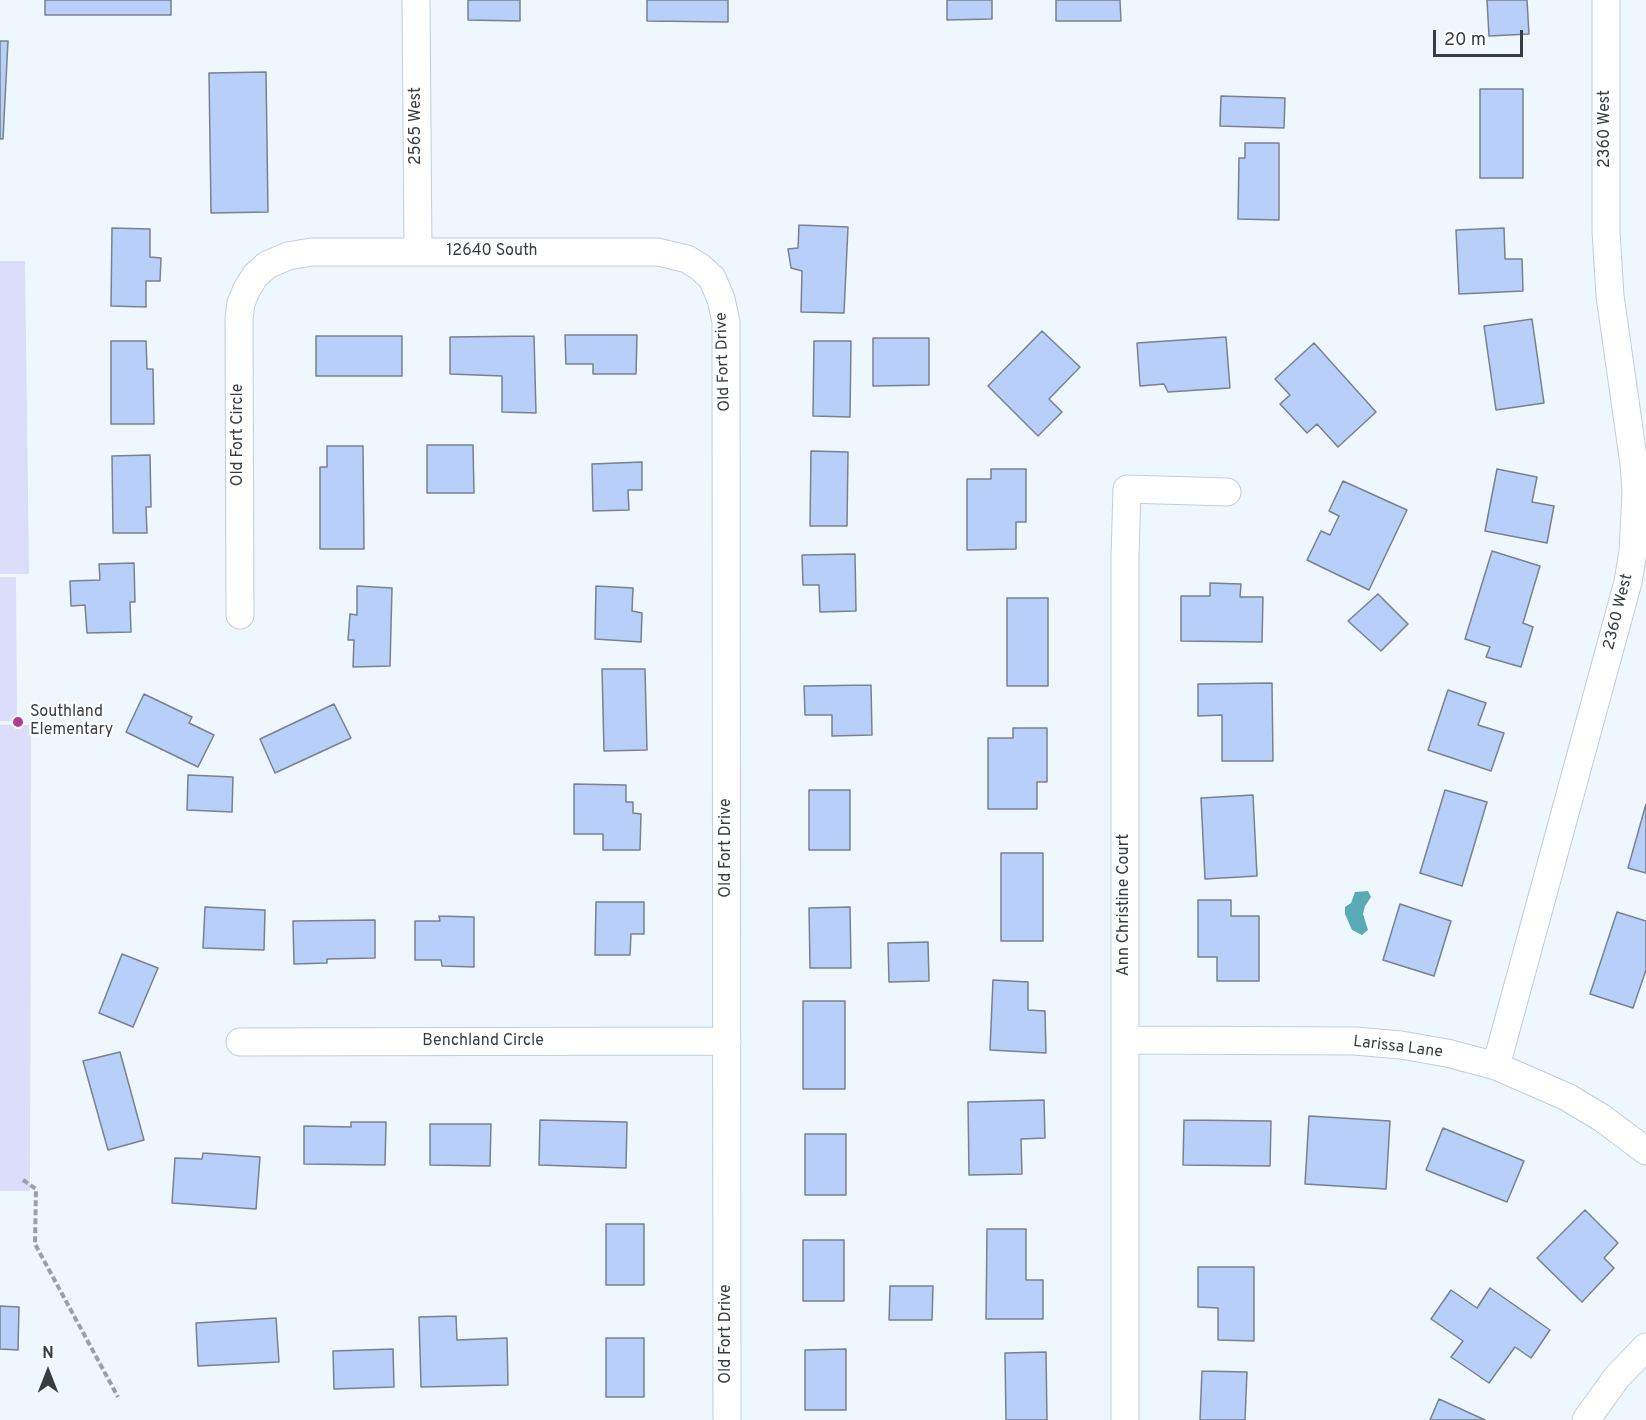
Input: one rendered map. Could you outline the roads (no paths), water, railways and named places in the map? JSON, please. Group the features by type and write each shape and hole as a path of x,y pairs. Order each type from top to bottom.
{"street":[{"name":"2565 West","path":"416,0 418,252"},
{"name":"2360 West","path":"1496,1066 1625,593 1633,552 1636,492 1634,464 1611,307 1606,231 1606,0"},
{"name":"12640 South","path":"267,265 288,256 311,252 658,252 687,259 712,278"},
{"name":"Old Fort Circle","path":"240,615 239,319 241,303 247,289 255,276 267,265"},
{"name":"Old Fort Drive","path":"712,278 721,299 726,322 727,1420"},
{"name":"Ann Christine Court","path":"1125,1420 1125,557 1127,489 1227,492"},
{"name":"Larissa Lane","path":"1125,1040 1355,1041 1401,1045 1447,1053 1496,1066 1567,1097 1602,1118 1646,1151"},
{"name":"Benchland Circle","path":"240,1042 727,1041"},
{"path":"1586,1420 1617,1377 1646,1347"}],"place":[{"name":"Southland Elementary","path":"18,722"}]}
